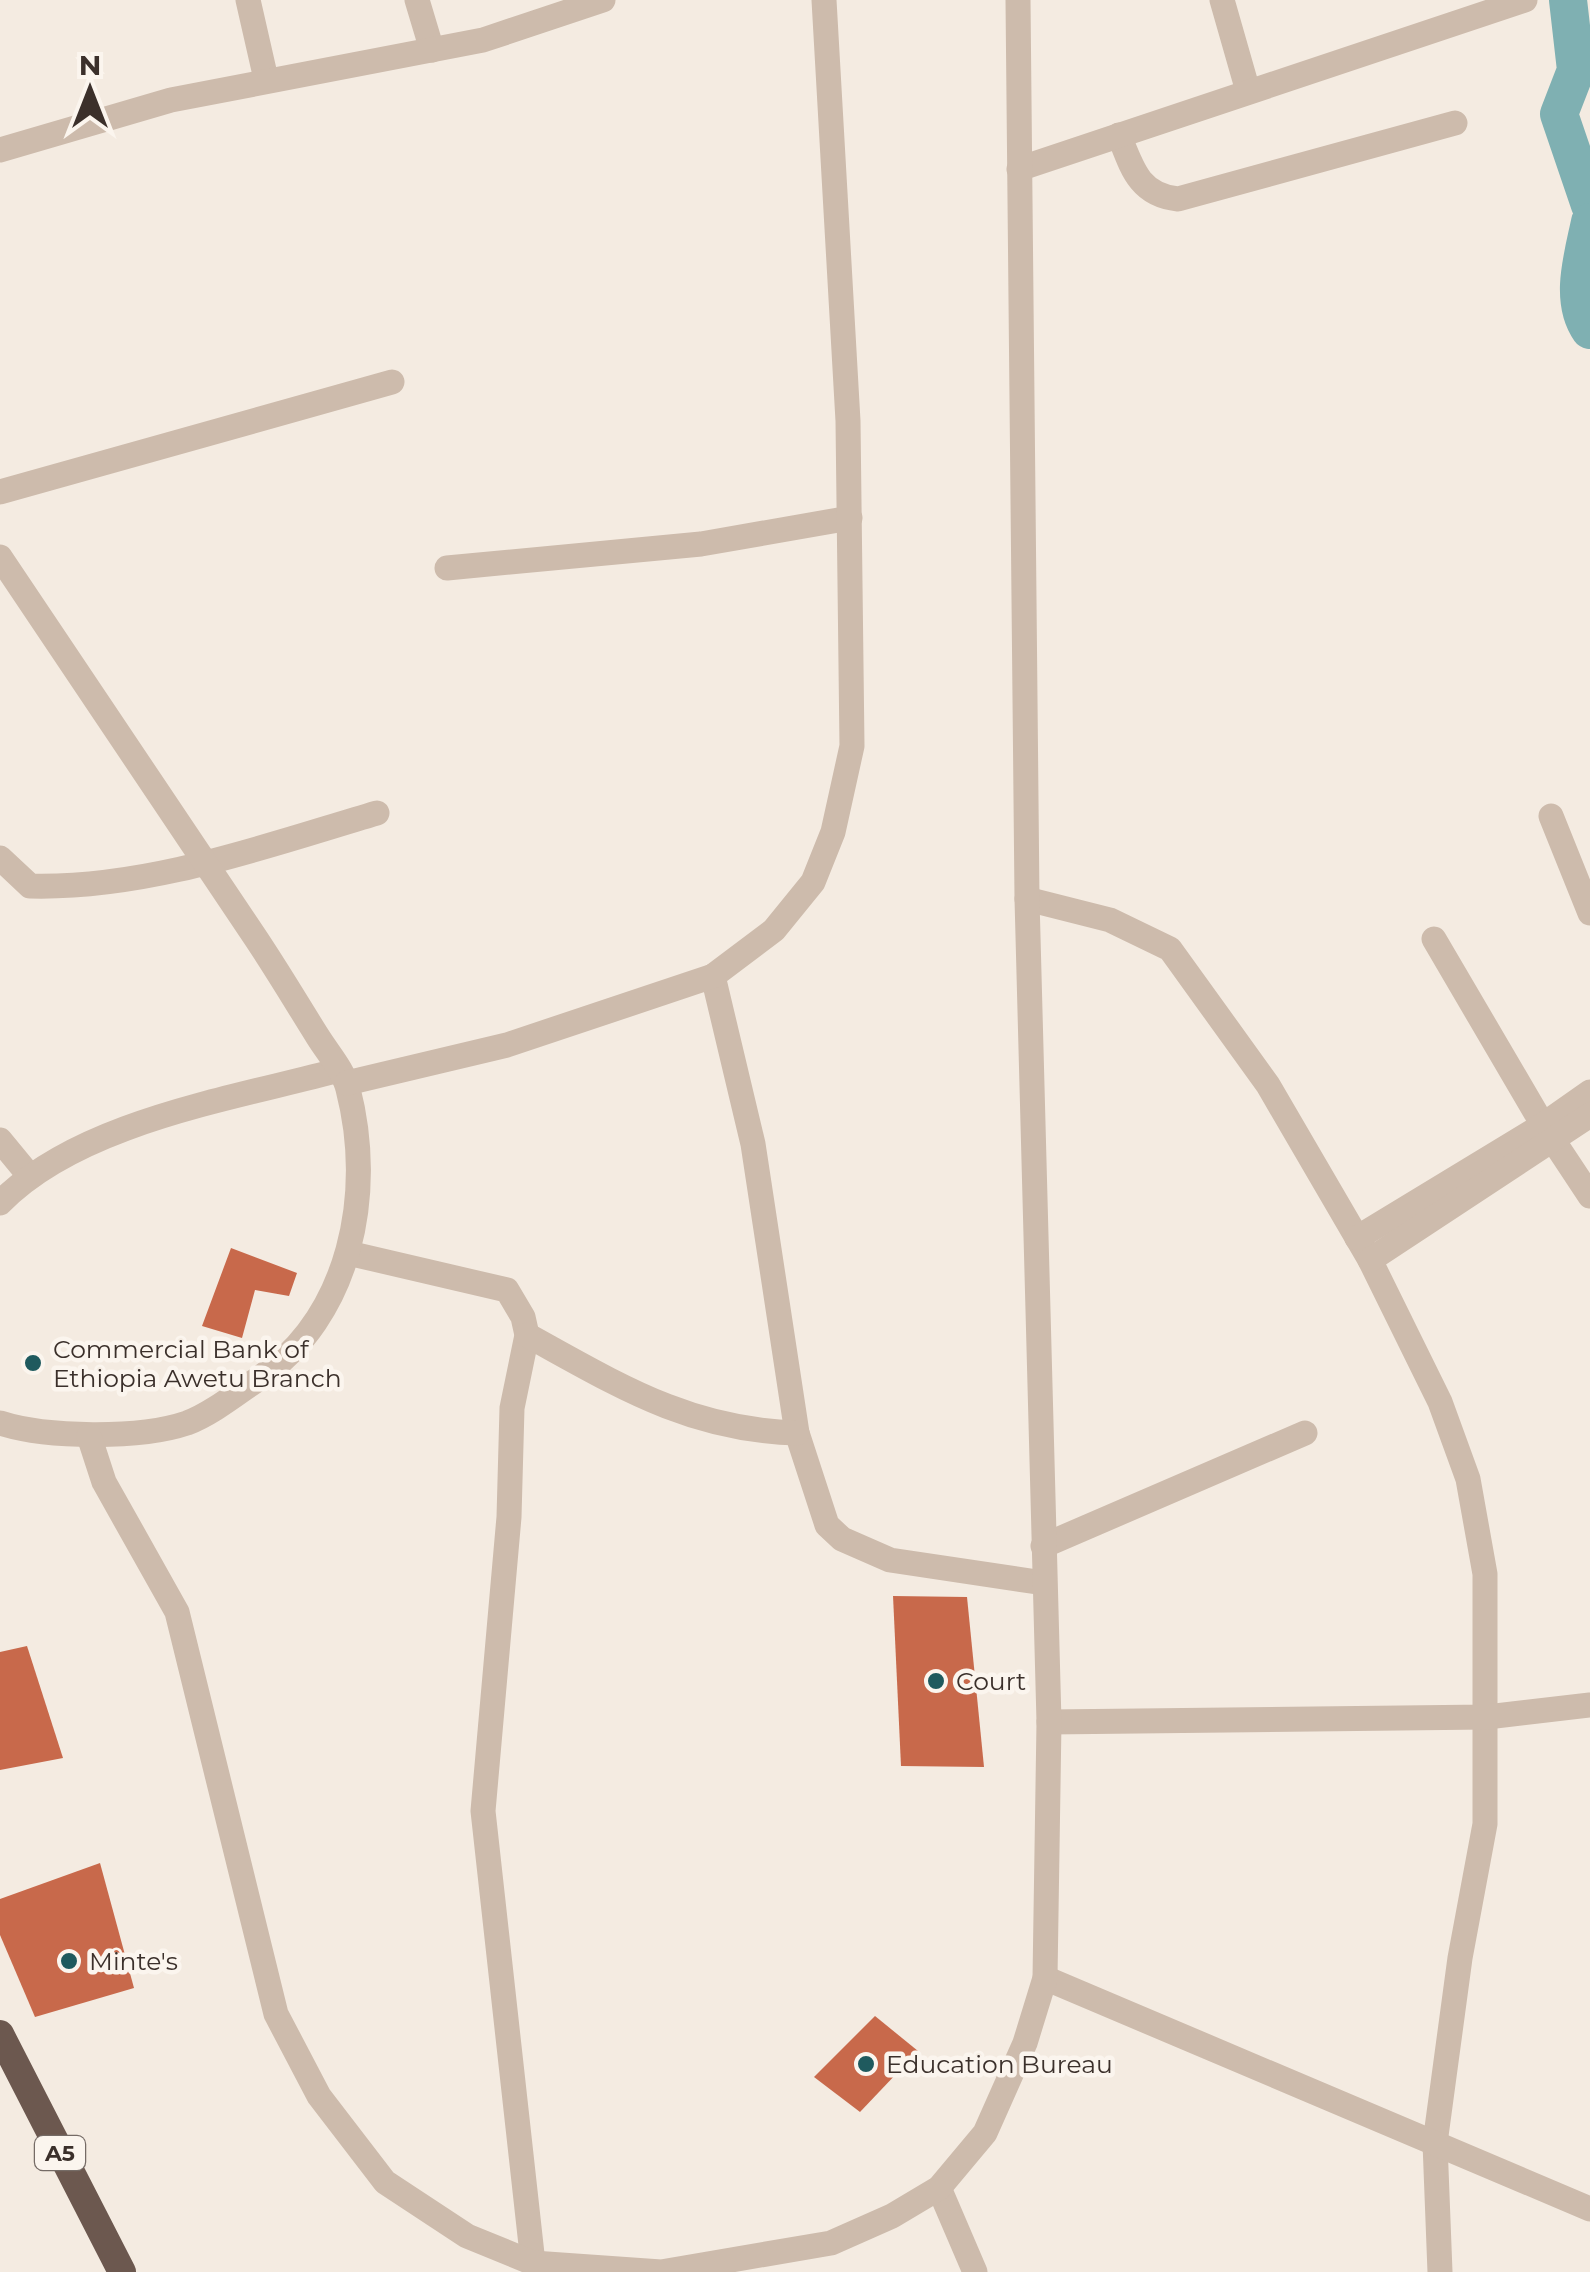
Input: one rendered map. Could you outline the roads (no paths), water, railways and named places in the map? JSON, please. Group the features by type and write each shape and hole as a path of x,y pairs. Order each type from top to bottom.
{"highway":[{"name":"A5","path":"0,2034 122,2272"}],"street":[{"path":"248,0 266,79"},
{"path":"417,0 432,50"},
{"path":"0,150 171,100 483,40 602,0"},
{"path":"0,1203 28,1174 64,1155 183,1112 506,1045 712,976 774,930 813,882 833,832 852,746 850,518 824,0"},
{"path":"89,1436 104,1482 177,1612 276,2014 319,2096 385,2182 467,2236 533,2262 662,2272 830,2243 892,2216 939,2188 985,2133 1024,2042 1045,1978 1049,1722 1027,899 1018,0"},
{"path":"1222,0 1248,91"},
{"path":"1020,169 1525,0"},
{"path":"1119,135 1143,187 1156,197 1178,199 1455,124"},
{"path":"0,492 392,382"},
{"path":"447,568 701,544 850,518"},
{"path":"0,558 206,864 343,1077 358,1136 359,1196 348,1253 307,1337 276,1367 186,1423 89,1436 27,1432 0,1423"},
{"path":"0,858 22,880 42,886 81,884 206,864 377,813"},
{"path":"1550,816 1590,913"},
{"path":"1027,899 1110,920 1170,949 1268,1085 1363,1249 1440,1402 1468,1478 1485,1574 1485,1824 1460,1958 1435,2143 1440,2272"},
{"path":"1434,939 1548,1133 1590,1196"},
{"path":"712,976 753,1144 797,1433 823,1514 842,1539 890,1560 1044,1583"},
{"path":"1548,1133 1590,1092"},
{"path":"1363,1249 1548,1133 1590,1115"},
{"path":"0,1140 28,1174"},
{"path":"348,1253 506,1290 523,1317 526,1335 512,1408 508,1517 483,1812 533,2262"},
{"path":"526,1335 676,1412 752,1432 797,1433"},
{"path":"1042,1546 1305,1433"},
{"path":"1049,1722 1487,1716 1590,1705"},
{"path":"1045,1978 1590,2209"},
{"path":"939,2188 975,2272"}],"waterway":[{"path":"1568,0 1576,70 1559,114 1590,205"},
{"path":"1590,222 1579,292 1590,330"}],"place":[{"name":"Commercial Bank of Ethiopia Awetu Branch","path":"33,1363"},
{"name":"Court","path":"936,1681"},
{"name":"Minte's","path":"69,1961"},
{"name":"Education Bureau","path":"866,2064"}]}
